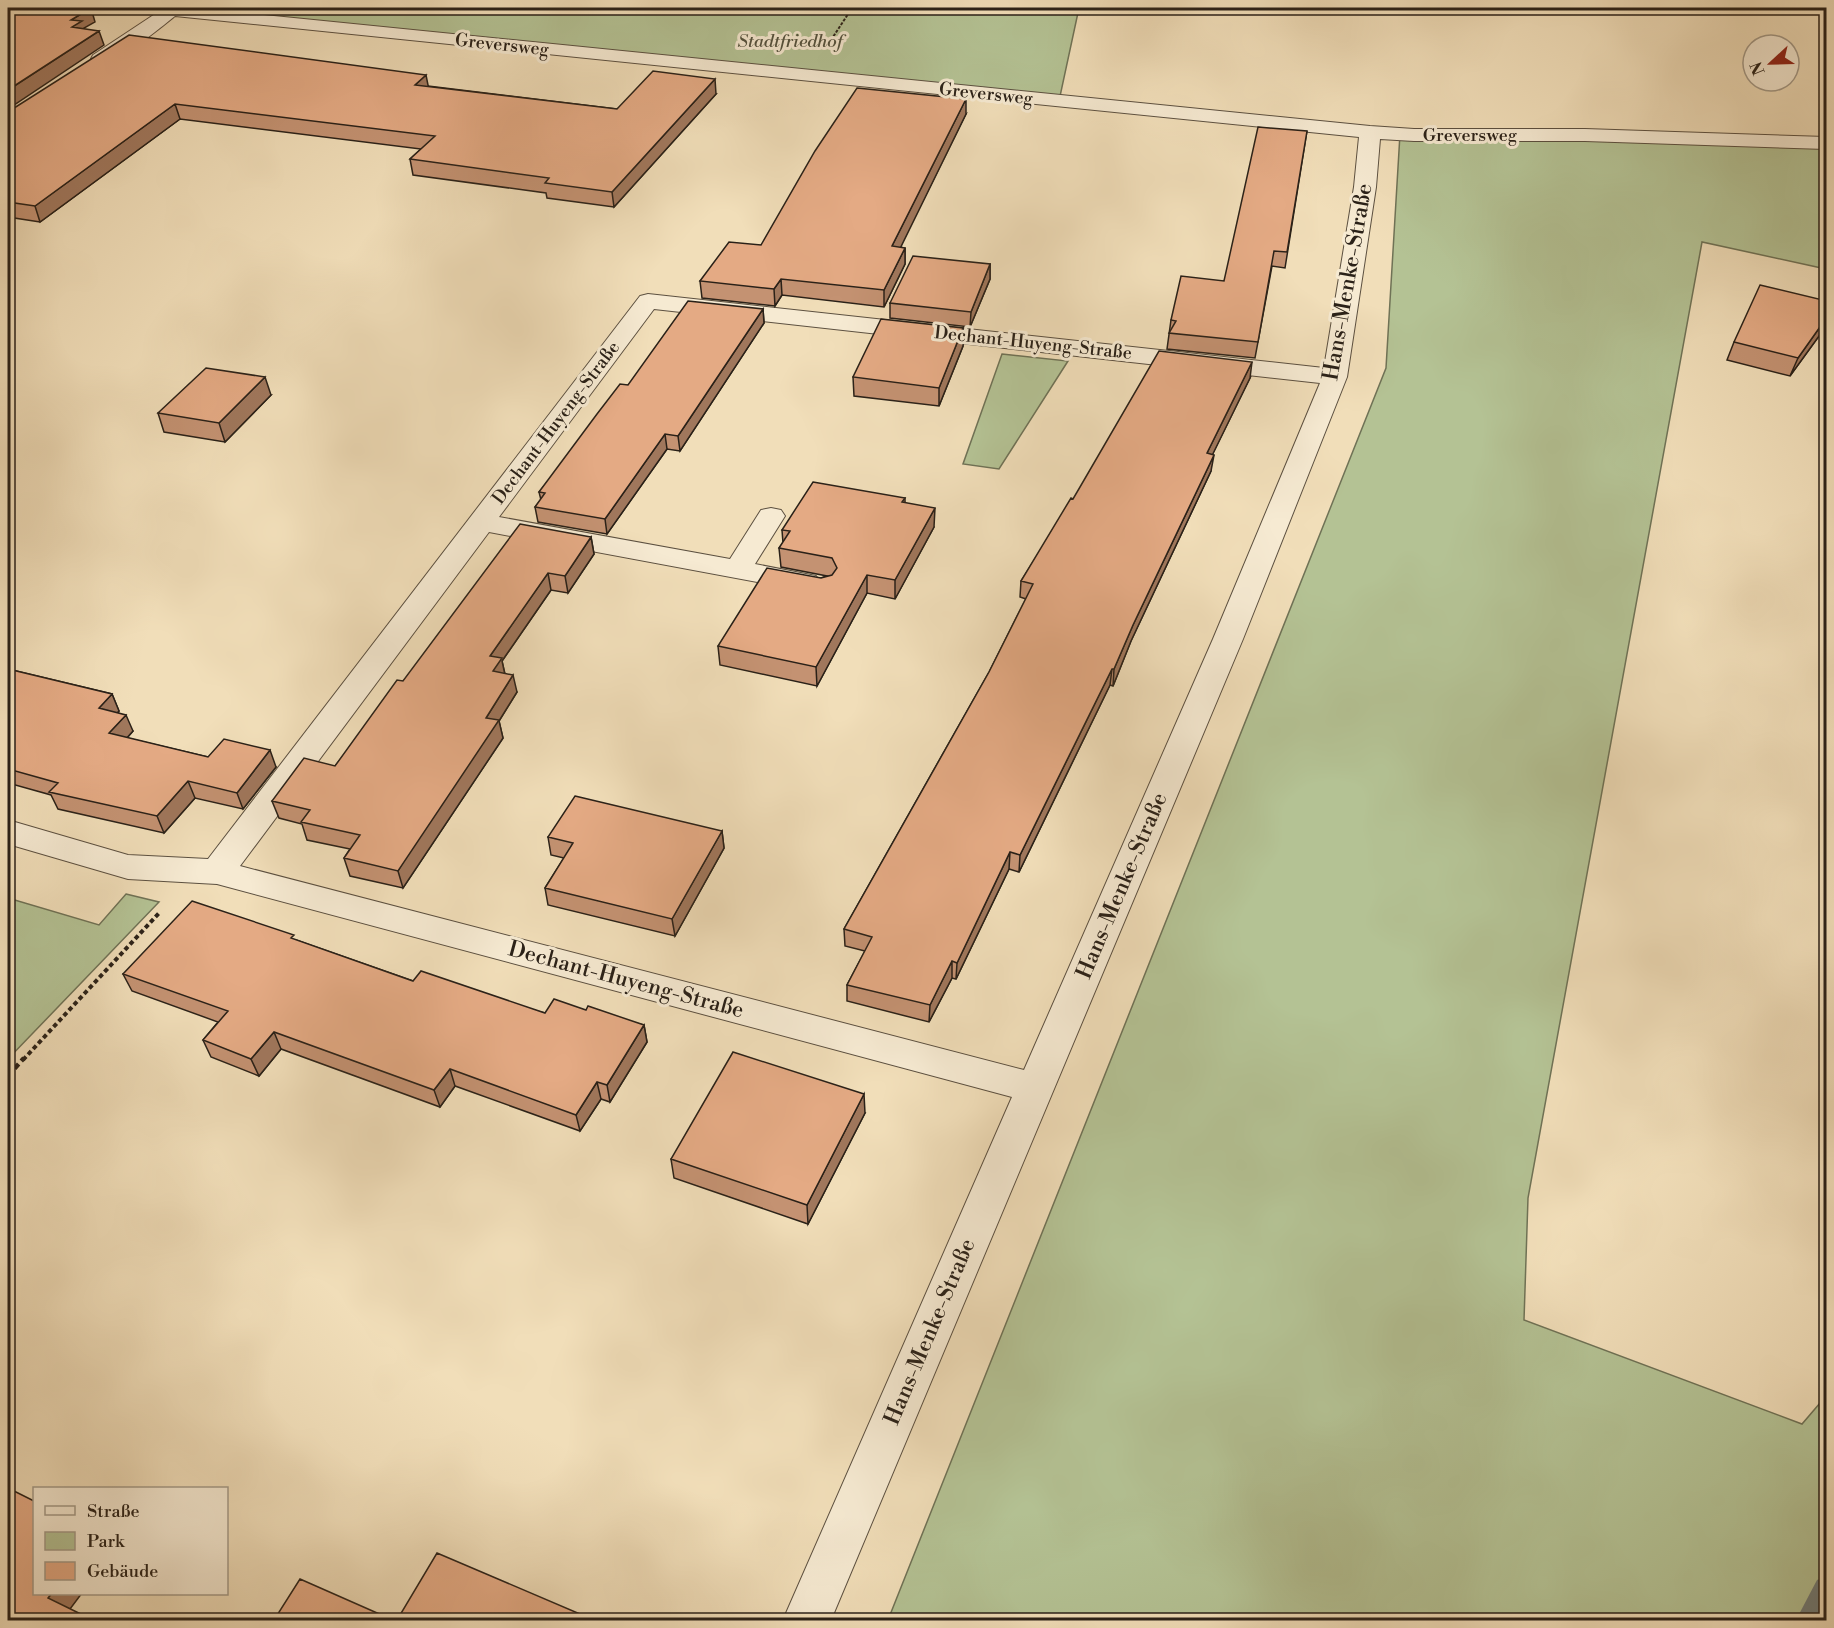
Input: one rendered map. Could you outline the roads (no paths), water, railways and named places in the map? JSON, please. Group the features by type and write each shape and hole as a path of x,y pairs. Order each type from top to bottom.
{"street":[{"name":"Greversweg","path":"150,17 171,10 348,30 1370,132 1827,143"},
{"path":"84,69 150,17 246,37"},
{"path":"329,46 348,30"},
{"path":"478,62 496,59 506,46"},
{"name":"Hans-Menke-Straße","path":"807,1620 1228,639 1335,377 1365,187 1370,132"},
{"name":"Dechant-Huyeng-Straße","path":"208,872 480,522 648,301 1335,377"},
{"path":"737,570 771,516"},
{"name":"Dechant-Huyeng-Straße","path":"480,522 822,585"},
{"name":"Dechant-Huyeng-Straße","path":"8,832 128,867 208,872 1035,1088"}],"waterway":[{"path":"1809,1620 1826,1589"}],"park label":[{"name":"Stadtfriedhof","path":"790,41"}]}
